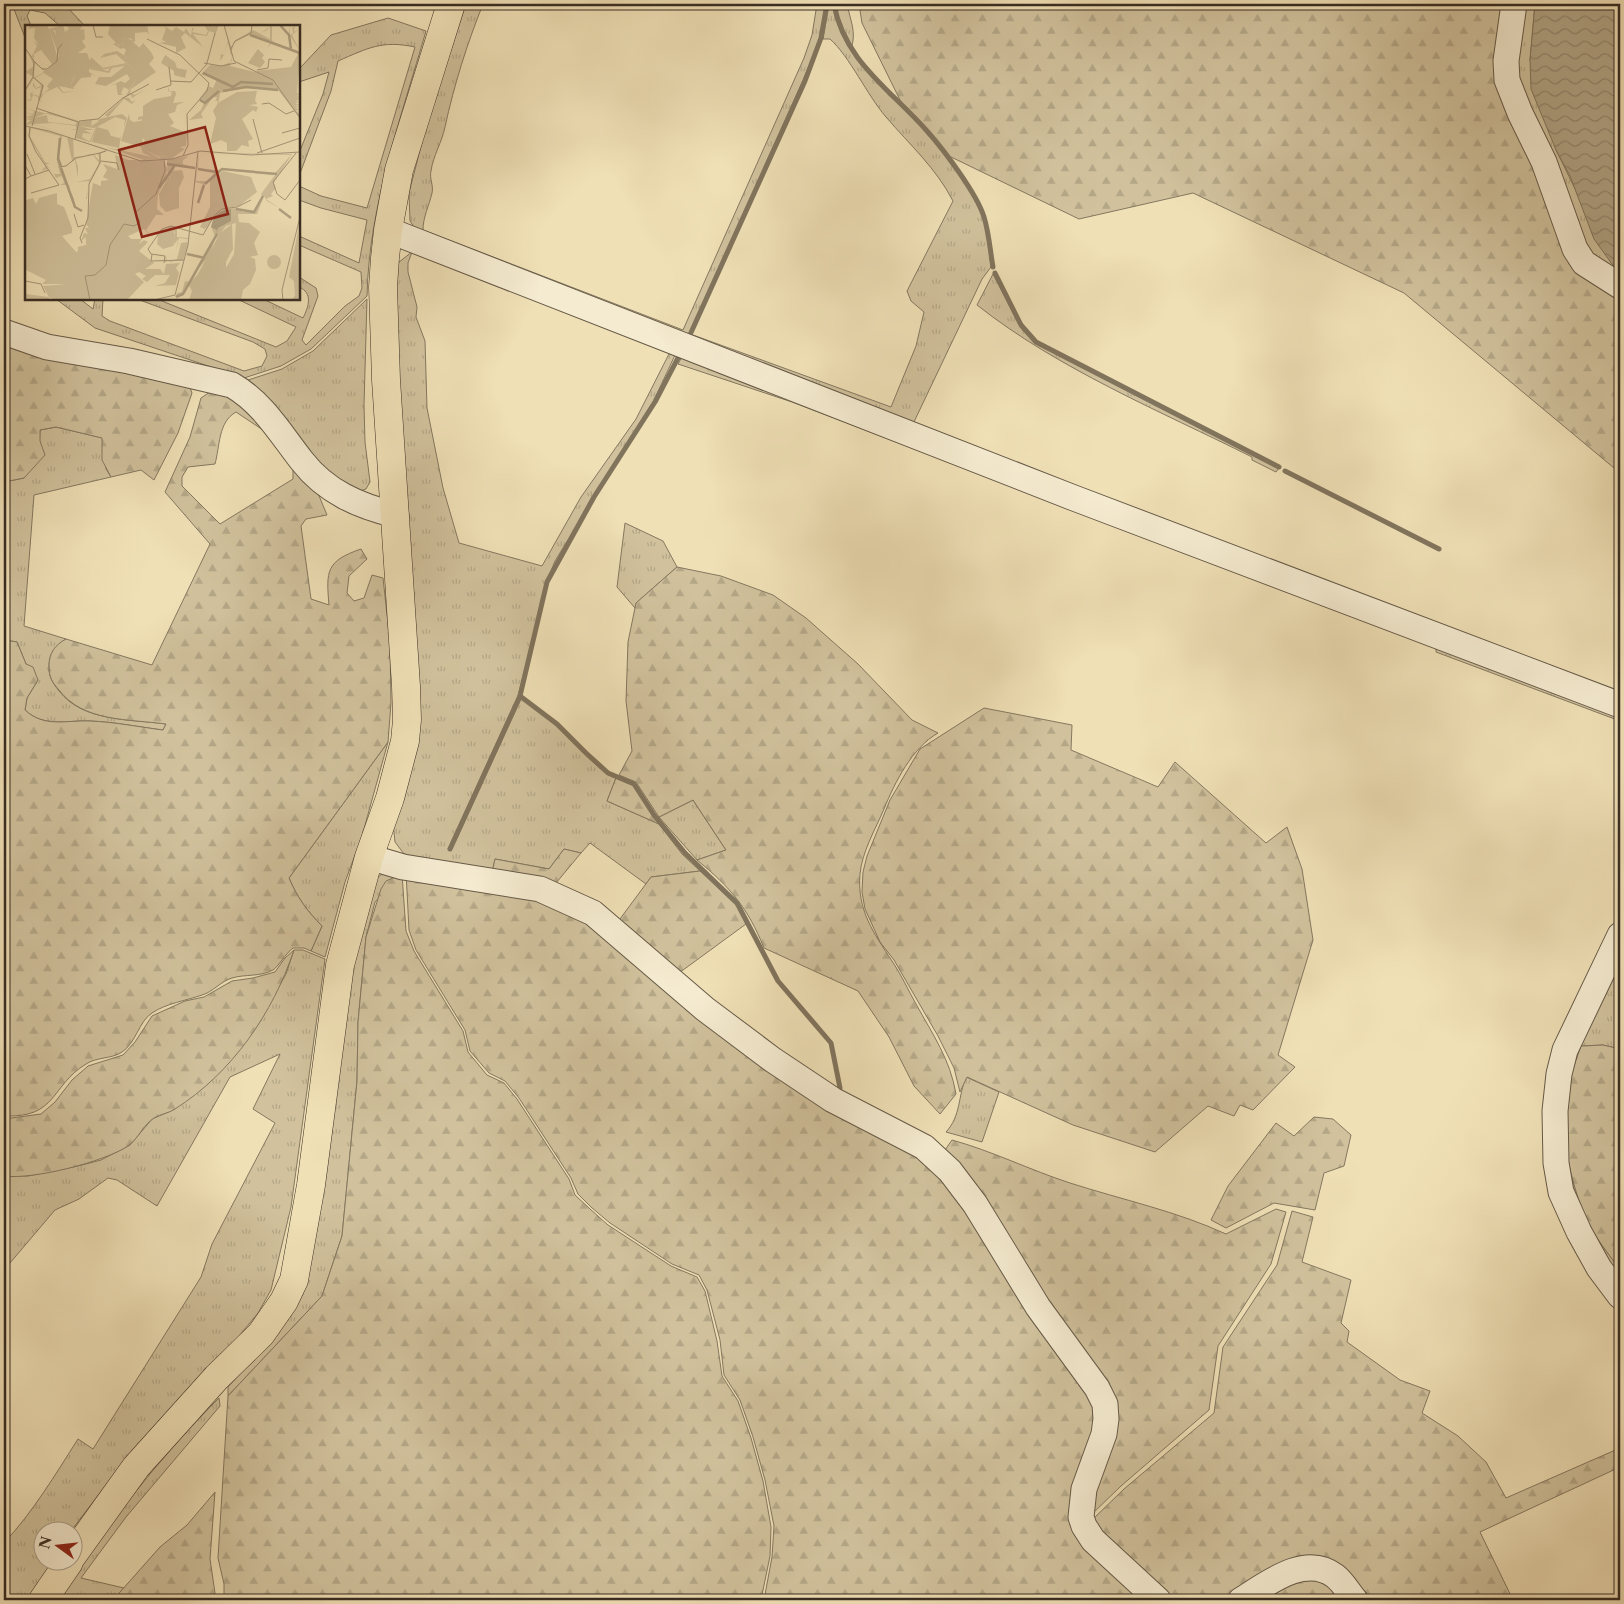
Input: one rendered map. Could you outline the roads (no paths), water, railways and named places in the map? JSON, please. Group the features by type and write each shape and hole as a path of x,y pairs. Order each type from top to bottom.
{"main road":[{"path":"82,1542 136,1467 218,1377 261,1334 284,1301 294,1280 311,1185 340,965 369,857 390,798 405,741 407,720 384,335 383,287 388,230 399,170 410,129 451,4"},
{"path":"43,1600 62,1572"}],"street":[{"path":"1514,4 1506,61 1507,80 1520,113 1544,162 1575,249 1584,263 1620,286"},
{"path":"388,230 1084,502 1620,705"},
{"path":"4,332 47,347 129,361 232,385 246,393 259,405 302,462 339,495 366,507 396,515"},
{"path":"369,857 403,867 540,889 580,906 593,913 705,1010 773,1060 833,1100 902,1134 938,1158 975,1204 1038,1307 1097,1388 1105,1404 1104,1434 1084,1489 1081,1517 1084,1526 1093,1540 1158,1600"},
{"path":"1620,935 1565,1050 1559,1074 1555,1111 1556,1163 1561,1192 1579,1232 1599,1268 1620,1296"},
{"path":"1241,1600 1289,1572 1305,1567 1323,1570 1336,1576 1355,1600"}],"water":[{"path":"1535,4 1620,4 1620,270 1612,264 1594,239 1570,176 1556,150 1531,89 1530,60"}],"waterway":[{"path":"689,337 805,81 821,38 827,4"},
{"path":"834,4 839,24 858,58 884,88 934,139 951,160 975,197 986,223 993,267"},
{"path":"995,273 1021,325 1036,342 1279,467"},
{"path":"450,849 520,696 547,582 594,497 655,402 680,354"},
{"path":"1285,471 1439,549"},
{"path":"520,696 557,724 608,773 634,784 654,815 685,853 737,903 778,981 831,1043 840,1088"}]}
